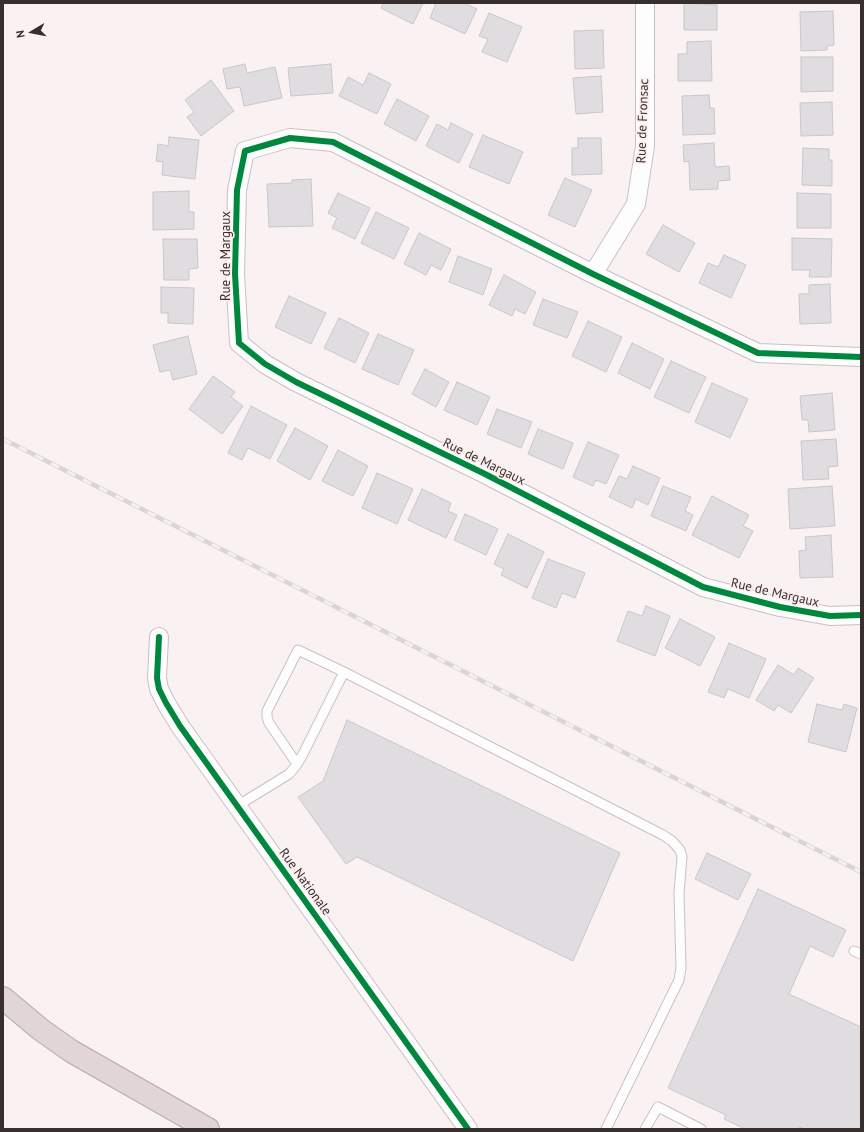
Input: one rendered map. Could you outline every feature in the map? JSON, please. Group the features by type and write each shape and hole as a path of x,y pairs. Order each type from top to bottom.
{"highway":[{"path":"3,998 40,1029 71,1051 208,1129"}],"street":[{"name":"Rue de Fronsac","path":"593,274 636,204 645,146 645,3"},
{"name":"Rue de Margaux","path":"861,357 758,353 593,274 333,142 290,138 245,151 237,190 235,274 239,343 265,364 296,382 485,474 703,587 780,607 830,616 861,615"},
{"name":"Rue Nationale","path":"159,637 157,678 162,696 180,726 468,1129"}],"lane":[{"path":"297,764 269,723 267,711 298,650 663,834 680,850 682,857 679,893 681,968 679,980 606,1129"},
{"path":"237,806 288,774 297,764 344,672"},
{"path":"645,1129 658,1107 701,1129"}],"building":[{"path":"383,3 423,3 413,24 381,8"},
{"path":"436,3 464,3 477,9 465,34 430,18"},
{"path":"684,3 717,5 717,30 684,30"},
{"path":"833,11 834,45 827,46 827,50 801,51 800,12"},
{"path":"489,13 522,27 507,62 482,52 488,39 479,36"},
{"path":"603,30 604,68 575,69 574,31"},
{"path":"711,41 712,81 678,81 678,54 687,54 687,42"},
{"path":"801,57 833,57 833,91 801,92"},
{"path":"245,64 247,73 275,67 282,98 244,106 240,87 227,89 223,69"},
{"path":"331,64 333,93 291,96 288,68"},
{"path":"369,73 391,84 377,114 339,96 348,77 363,85"},
{"path":"601,76 603,112 576,114 573,78"},
{"path":"211,80 234,111 201,136 187,117 194,112 185,100"},
{"path":"709,95 710,108 714,108 715,134 683,135 682,96"},
{"path":"397,99 429,116 416,141 384,124"},
{"path":"832,102 833,135 801,136 800,103"},
{"path":"451,123 473,134 459,163 426,146 437,124 448,130"},
{"path":"483,135 523,152 509,184 469,167"},
{"path":"169,137 199,140 195,179 162,175 163,162 156,161 158,144 168,146"},
{"path":"578,138 601,138 602,174 572,175 572,148 578,148"},
{"path":"714,143 715,167 729,166 730,180 718,181 718,189 690,190 689,161 684,162 683,145"},
{"path":"803,148 829,149 829,160 832,160 832,186 802,185"},
{"path":"565,178 592,190 575,227 548,215"},
{"path":"311,179 313,226 269,227 267,184 292,183 292,180"},
{"path":"189,191 189,212 194,212 194,229 153,230 153,192"},
{"path":"338,193 370,208 355,239 332,228 337,218 328,213"},
{"path":"797,193 831,194 831,228 797,228"},
{"path":"376,212 409,228 394,259 361,243"},
{"path":"663,225 695,243 679,272 646,254"},
{"path":"419,233 451,249 441,270 431,265 426,275 404,264"},
{"path":"792,238 832,239 831,277 809,277 810,270 792,270"},
{"path":"163,239 197,239 198,268 189,269 189,280 164,280"},
{"path":"724,255 746,265 731,298 699,283 708,263 718,267"},
{"path":"458,256 492,269 483,295 449,282"},
{"path":"504,275 536,292 525,314 515,309 512,316 489,305"},
{"path":"830,284 831,323 800,324 799,294 809,294 809,285"},
{"path":"161,287 194,288 193,324 168,323 168,313 161,313"},
{"path":"289,296 326,313 311,344 275,327"},
{"path":"543,299 578,312 567,338 533,325"},
{"path":"339,318 369,333 355,363 324,348"},
{"path":"588,321 622,337 606,372 572,356"},
{"path":"378,334 414,350 398,385 362,369"},
{"path":"188,336 197,374 173,380 170,370 160,372 153,345"},
{"path":"632,343 664,359 650,389 618,373"},
{"path":"671,361 706,377 689,413 654,397"},
{"path":"425,369 449,382 436,407 412,394"},
{"path":"213,376 235,392 231,397 243,406 222,434 189,409"},
{"path":"457,382 490,397 477,425 444,410"},
{"path":"712,383 748,399 730,438 695,422"},
{"path":"832,393 835,430 809,432 808,420 802,420 800,396"},
{"path":"251,406 287,425 270,459 248,448 242,460 228,453"},
{"path":"497,409 532,422 521,448 487,434"},
{"path":"295,428 328,446 310,480 277,461"},
{"path":"538,429 573,443 563,469 528,454"},
{"path":"836,439 838,466 828,467 829,479 803,480 801,441"},
{"path":"588,442 619,455 606,484 596,480 593,486 573,477"},
{"path":"338,450 368,466 353,496 322,481"},
{"path":"633,466 660,478 648,505 636,499 632,508 609,497 619,476 627,479"},
{"path":"377,473 413,489 397,524 362,508"},
{"path":"663,486 691,497 685,511 693,515 686,531 651,516"},
{"path":"832,486 835,526 790,529 788,489"},
{"path":"422,489 451,503 448,511 457,515 446,538 408,520"},
{"path":"712,496 749,515 743,526 753,531 739,558 692,535"},
{"path":"465,514 498,529 486,555 454,540"},
{"path":"508,534 544,552 527,588 501,575 504,569 494,564"},
{"path":"831,535 833,577 800,578 799,551 806,550 805,537"},
{"path":"548,559 585,573 575,598 562,593 556,608 532,598"},
{"path":"646,606 670,616 655,656 617,641 628,611 642,616"},
{"path":"680,619 715,637 700,666 665,648"},
{"path":"729,643 766,659 749,698 728,689 724,698 708,692"},
{"path":"778,665 794,675 798,668 814,678 791,713 778,705 774,711 756,700"},
{"path":"817,704 842,710 844,704 857,708 846,752 808,742"},
{"path":"347,720 620,853 573,961 357,857 346,864 298,797 323,781"},
{"path":"707,853 751,874 738,900 695,879"},
{"path":"758,889 846,930 833,957 810,946 789,994 861,1027 861,1129 804,1129 799,1127 797,1129 745,1129 724,1119 726,1115 668,1088"}],"railway":[{"path":"3,439 861,872"}],"cycle path":[{"path":"861,357 758,353 593,274 333,142 290,138 245,151 237,190 235,274 239,343 265,364 296,382 485,474 703,587 780,607 830,616 861,615"},
{"path":"159,637 157,678 159,689 180,726 468,1129"}]}
